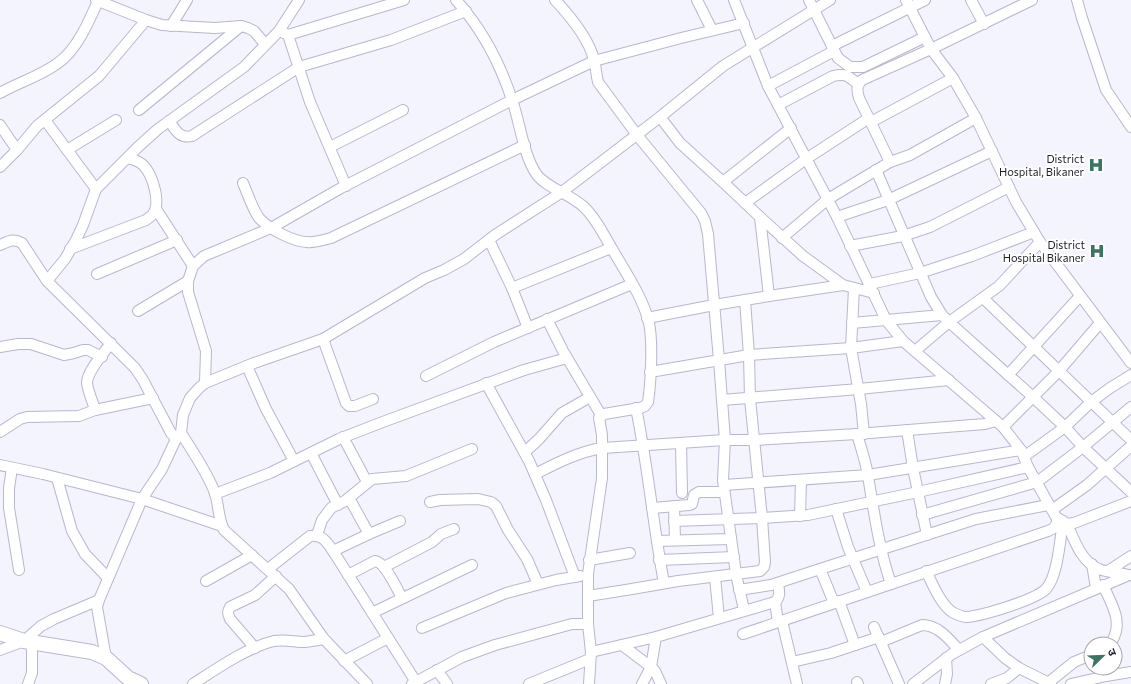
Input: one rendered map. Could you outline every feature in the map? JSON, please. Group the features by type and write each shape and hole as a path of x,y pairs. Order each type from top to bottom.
{"street":[{"path":"0,93 59,63 74,47 87,27 97,0 162,25 215,28 241,26 254,31 265,44"},
{"path":"171,26 187,0"},
{"path":"283,33 299,0"},
{"path":"48,281 65,259 83,226 96,189 158,129 244,67 265,44 283,33 404,0"},
{"path":"456,0 466,11 490,46 512,100 527,154 537,175 548,185 574,199 592,216 632,284 647,318 650,332 648,402 645,406 601,415"},
{"path":"697,0 712,30"},
{"path":"734,0 768,86 828,199 886,320 903,341 1000,424 1023,453 1028,467 1050,508 1063,521 1079,550 1092,564 1098,569 1130,575"},
{"path":"106,658 97,607 99,600 142,499 162,469 178,436 183,415 190,398 199,388 205,383 247,366 323,339 425,278 464,259 526,214 562,192 660,117 723,66 753,47 812,5 830,0"},
{"path":"768,86 908,3 925,0"},
{"path":"971,0 984,24"},
{"path":"890,162 859,98 857,89 858,84 862,80 931,49 1032,0"},
{"path":"1077,0 1106,90 1131,128"},
{"path":"560,2 588,44 594,61 598,82 637,135 701,213 704,221 710,248 725,440 724,489 736,574 744,610"},
{"path":"908,3 931,49 953,78 976,118 1009,187 1040,242 1100,324 1130,360"},
{"path":"812,5 838,58 850,67 863,67 925,37"},
{"path":"170,121 180,136 186,138 192,136 299,67 391,40 466,11"},
{"path":"0,167 17,150 37,126 99,76 146,20"},
{"path":"205,383 206,351 188,292 188,281 193,266 204,256 271,228 346,186 512,100 594,61 744,23"},
{"path":"139,110 241,26"},
{"path":"283,33 299,67 310,102 346,186"},
{"path":"778,105 833,76 840,74 847,75 858,84"},
{"path":"745,203 806,159 870,120 953,78"},
{"path":"330,147 404,110"},
{"path":"660,117 680,143 782,238 803,256 843,285 854,288 872,289 972,256 1034,232"},
{"path":"782,238 828,199 890,162 910,155 976,118"},
{"path":"45,120 96,189"},
{"path":"67,150 116,120"},
{"path":"0,125 17,150"},
{"path":"723,182 791,128"},
{"path":"243,182 259,219 271,228 295,240 317,242 331,238 525,145"},
{"path":"837,217 888,200 992,151"},
{"path":"70,250 146,220 153,215 156,209 157,197 150,176 145,167 138,161 128,158"},
{"path":"876,170 930,297 946,318 1033,396 1083,447 1131,492"},
{"path":"850,246 903,236 930,227 1009,187"},
{"path":"156,209 193,266"},
{"path":"760,217 769,296"},
{"path":"0,245 10,240 16,240 22,243 48,281 111,343 134,368 153,398 166,426 178,436 209,480 215,494 219,520 222,526 231,538 289,589 324,639 367,684"},
{"path":"97,274 176,240"},
{"path":"489,240 512,288 528,328"},
{"path":"915,351 946,318 983,298 999,286 1040,242"},
{"path":"512,288 611,248"},
{"path":"138,311 188,281"},
{"path":"426,376 494,342 632,284"},
{"path":"647,318 714,305 843,285"},
{"path":"854,288 851,348 859,390 861,434 871,501 884,564 891,584"},
{"path":"1008,375 1080,296"},
{"path":"983,298 1058,372 1131,440"},
{"path":"588,596 664,583 760,571 764,568 765,562 762,518 750,399 749,355 744,300"},
{"path":"852,323 946,318"},
{"path":"547,319 567,358 601,415 599,421 602,435 602,478 588,574 588,624 591,655 589,684"},
{"path":"535,474 570,456 588,450 602,448 725,440 755,440 861,434 1000,424 1058,372 1100,324"},
{"path":"323,339 346,403 349,406 355,406 374,399"},
{"path":"650,372 749,355 851,348 903,341"},
{"path":"96,410 87,383 90,372 111,343"},
{"path":"0,347 18,344 31,344 64,355 82,350 88,350 102,356"},
{"path":"215,494 270,473 343,437 486,383 524,370 567,358"},
{"path":"247,366 266,409 294,461"},
{"path":"652,508 689,505 692,504 694,495 699,492 724,489 758,482 868,475 1023,453 1065,427 1091,402 1110,388 1131,376"},
{"path":"722,400 859,390 949,380"},
{"path":"486,383 525,452 575,576"},
{"path":"525,452 539,440 562,413 590,397"},
{"path":"0,432 27,417 79,416 96,410 153,398"},
{"path":"922,515 1037,482 1083,447 1131,407"},
{"path":"636,408 644,445 664,583"},
{"path":"907,430 913,468 927,535"},
{"path":"343,437 367,482"},
{"path":"681,443 682,493"},
{"path":"739,590 771,586 976,519 1050,508 1087,485 1131,446"},
{"path":"317,535 319,526 326,513 331,508 349,498 367,482 376,478 406,476 472,449"},
{"path":"312,453 338,505"},
{"path":"0,465 142,499 222,526"},
{"path":"674,522 800,516 918,492 1028,467"},
{"path":"12,468 9,488 9,508 19,570"},
{"path":"57,478 72,531 85,554 108,578"},
{"path":"800,516 801,480"},
{"path":"349,498 369,534"},
{"path":"430,502 440,500 478,499 491,502 496,506 508,530 527,559 538,584"},
{"path":"743,634 937,569 1017,540 1048,531 1063,521 1079,522 1131,501"},
{"path":"674,506 675,540"},
{"path":"836,509 853,559 867,592"},
{"path":"333,551 400,521"},
{"path":"926,572 945,606 953,613 964,617 979,615 1027,600 1046,589 1050,582 1057,558 1063,521"},
{"path":"384,567 432,542 441,534 454,529"},
{"path":"268,569 310,536 317,535 323,538 372,612 414,683 462,657 495,645 572,624 588,624"},
{"path":"657,541 731,539"},
{"path":"696,540 696,559"},
{"path":"589,560 630,553"},
{"path":"206,580 252,555"},
{"path":"1108,571 1131,556"},
{"path":"660,560 734,557"},
{"path":"348,575 378,562 384,567 402,598"},
{"path":"1092,564 1100,586 1117,617 1118,627 1116,636"},
{"path":"372,612 472,565"},
{"path":"820,569 854,645"},
{"path":"422,628 506,593 538,584 588,574"},
{"path":"913,684 946,658 983,637 1100,586 1130,575"},
{"path":"255,648 230,619 227,613 230,607 254,595 276,576"},
{"path":"715,577 719,618"},
{"path":"529,684 591,655 775,602 778,600 779,596 778,583"},
{"path":"0,650 28,642 48,622 99,600"},
{"path":"775,602 797,684"},
{"path":"792,662 831,653 922,625 928,625 946,635 959,650"},
{"path":"874,627 899,684"},
{"path":"0,633 28,642 92,652 106,658 128,678 140,684"},
{"path":"642,684 651,667 656,637"},
{"path":"983,637 1005,658 1019,668 1050,683 1074,662 1083,658"},
{"path":"344,661 388,638"},
{"path":"193,684 255,648 273,641 283,640 306,642 324,639"},
{"path":"28,642 32,673 28,684"},
{"path":"622,645 651,667 655,671 661,684"},
{"path":"945,684 947,674 946,658"},
{"path":"991,684 1007,678 1019,668"},
{"path":"437,670 447,684"},
{"path":"1071,684 1131,672"}],"place":[{"name":"District Hospital, Bikaner","path":"1096,165"},
{"name":"District Hospital Bikaner","path":"1097,251"}]}
